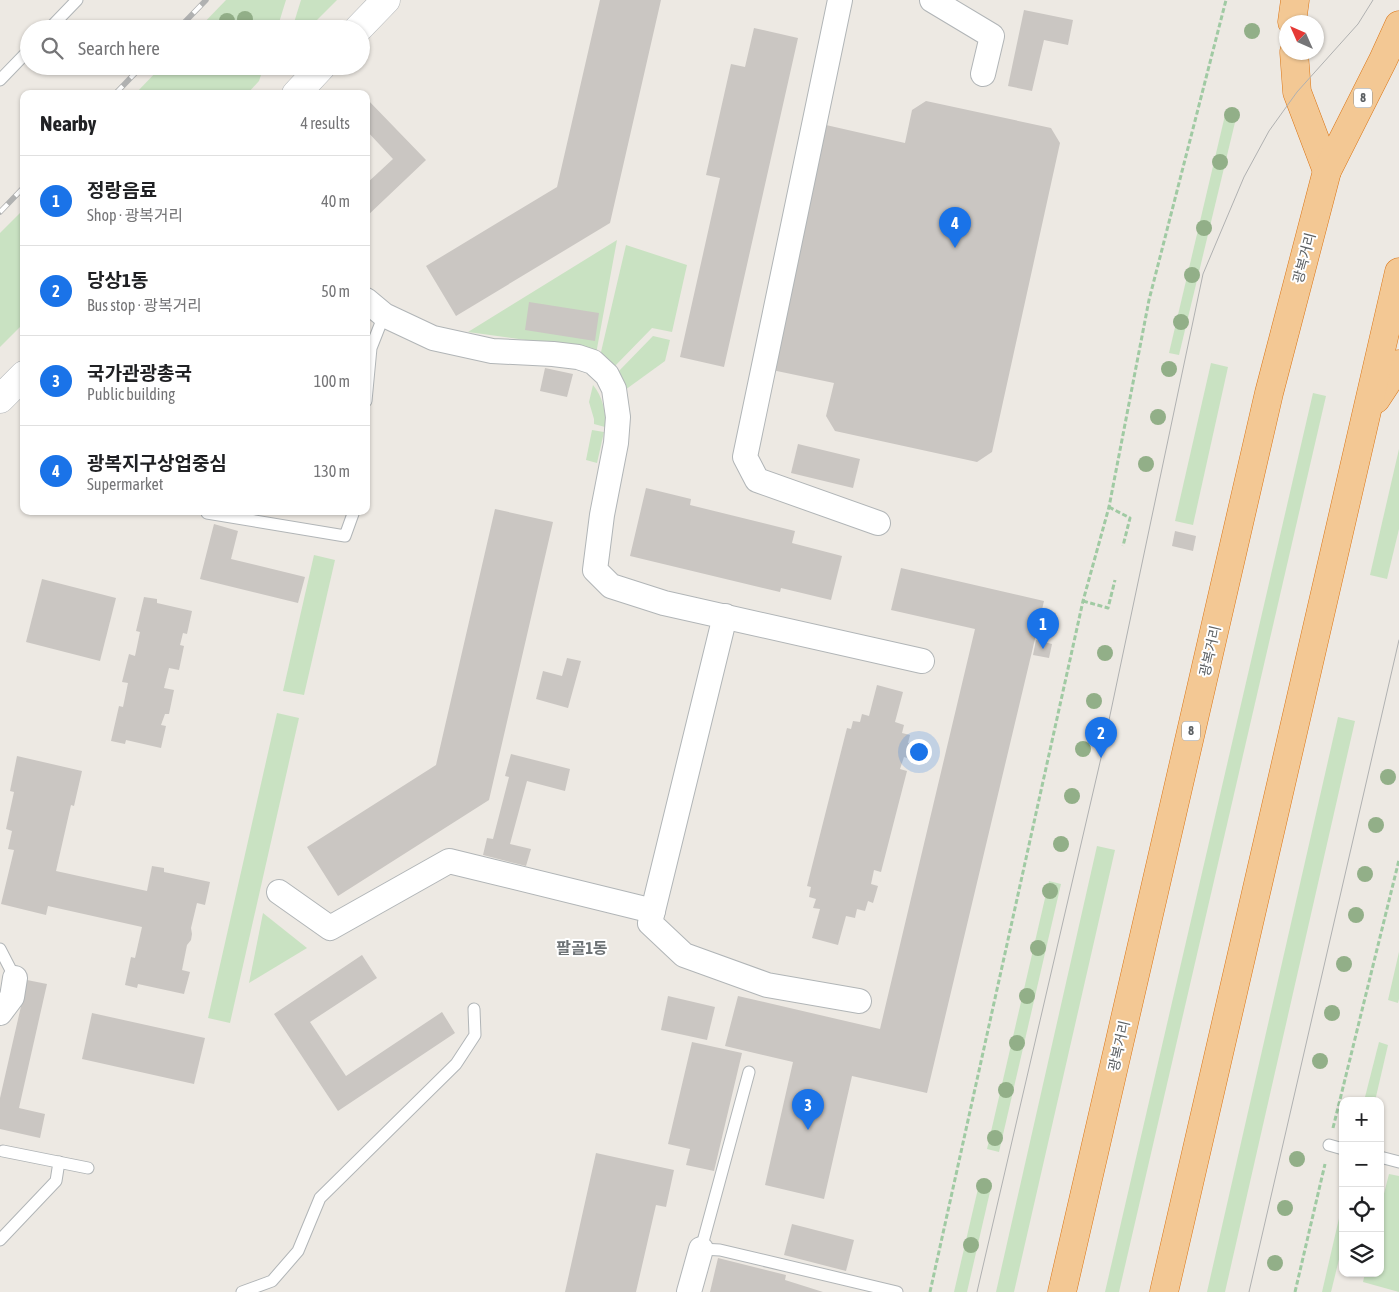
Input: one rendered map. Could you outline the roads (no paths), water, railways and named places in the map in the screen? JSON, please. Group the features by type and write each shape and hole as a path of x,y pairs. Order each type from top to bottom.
{"highway":[{"path":"1293,15 1295,0"},
{"name":"광복거리","path":"1062,1292 1269,393 1327,171 1399,25"},
{"path":"1295,60 1297,92 1327,171"},
{"path":"1164,1292 1399,272"},
{"path":"1365,415 1399,364"}],"street":[{"path":"367,20 386,0"},
{"path":"840,0 745,457 757,480 878,523"},
{"path":"932,0 992,36 983,74"},
{"path":"300,90 314,75"},
{"path":"375,308 433,338 492,351 578,357 593,362 607,375 614,389 618,417 616,443 602,515 595,570 611,586 664,603 922,661"},
{"path":"0,399 20,378"},
{"path":"725,616 650,923 684,955 767,985 859,1001"},
{"path":"279,892 330,928 449,861 653,911"},
{"path":"0,1013 12,997 15,978"},
{"path":"689,1292 701,1249"}],"lane":[{"path":"58,20 77,0"},
{"path":"0,80 20,59"},
{"path":"370,359 375,308"},
{"path":"219,515 344,536 352,515"},
{"path":"0,949 15,978"},
{"path":"242,1292 272,1281 298,1250 320,1198 456,1064 475,1035 474,1009"},
{"path":"749,1072 701,1249 720,1250 897,1292"},
{"path":"1329,1145 1339,1147"},
{"path":"4,1151 88,1168"},
{"path":"1384,1158 1399,1162"},
{"path":"0,1240 56,1181 59,1162"}],"tram line":[{"path":"977,1292 1101,758 1203,274 1244,177 1269,131 1297,92 1358,24 1373,0"},
{"path":"1249,1292 1399,640"}],"railway":[{"path":"187,20 206,0"},
{"path":"119,90 133,75"},
{"path":"0,212 20,191"}],"place":[{"name":"광복지구상업중심","path":"955,248"},
{"name":"정랑음료","path":"1043,649"},
{"name":"당상1동","path":"1101,758"},
{"name":"국가관광총국","path":"808,1130"}],"district":[{"name":"팔골1동","path":"582,948"}]}
